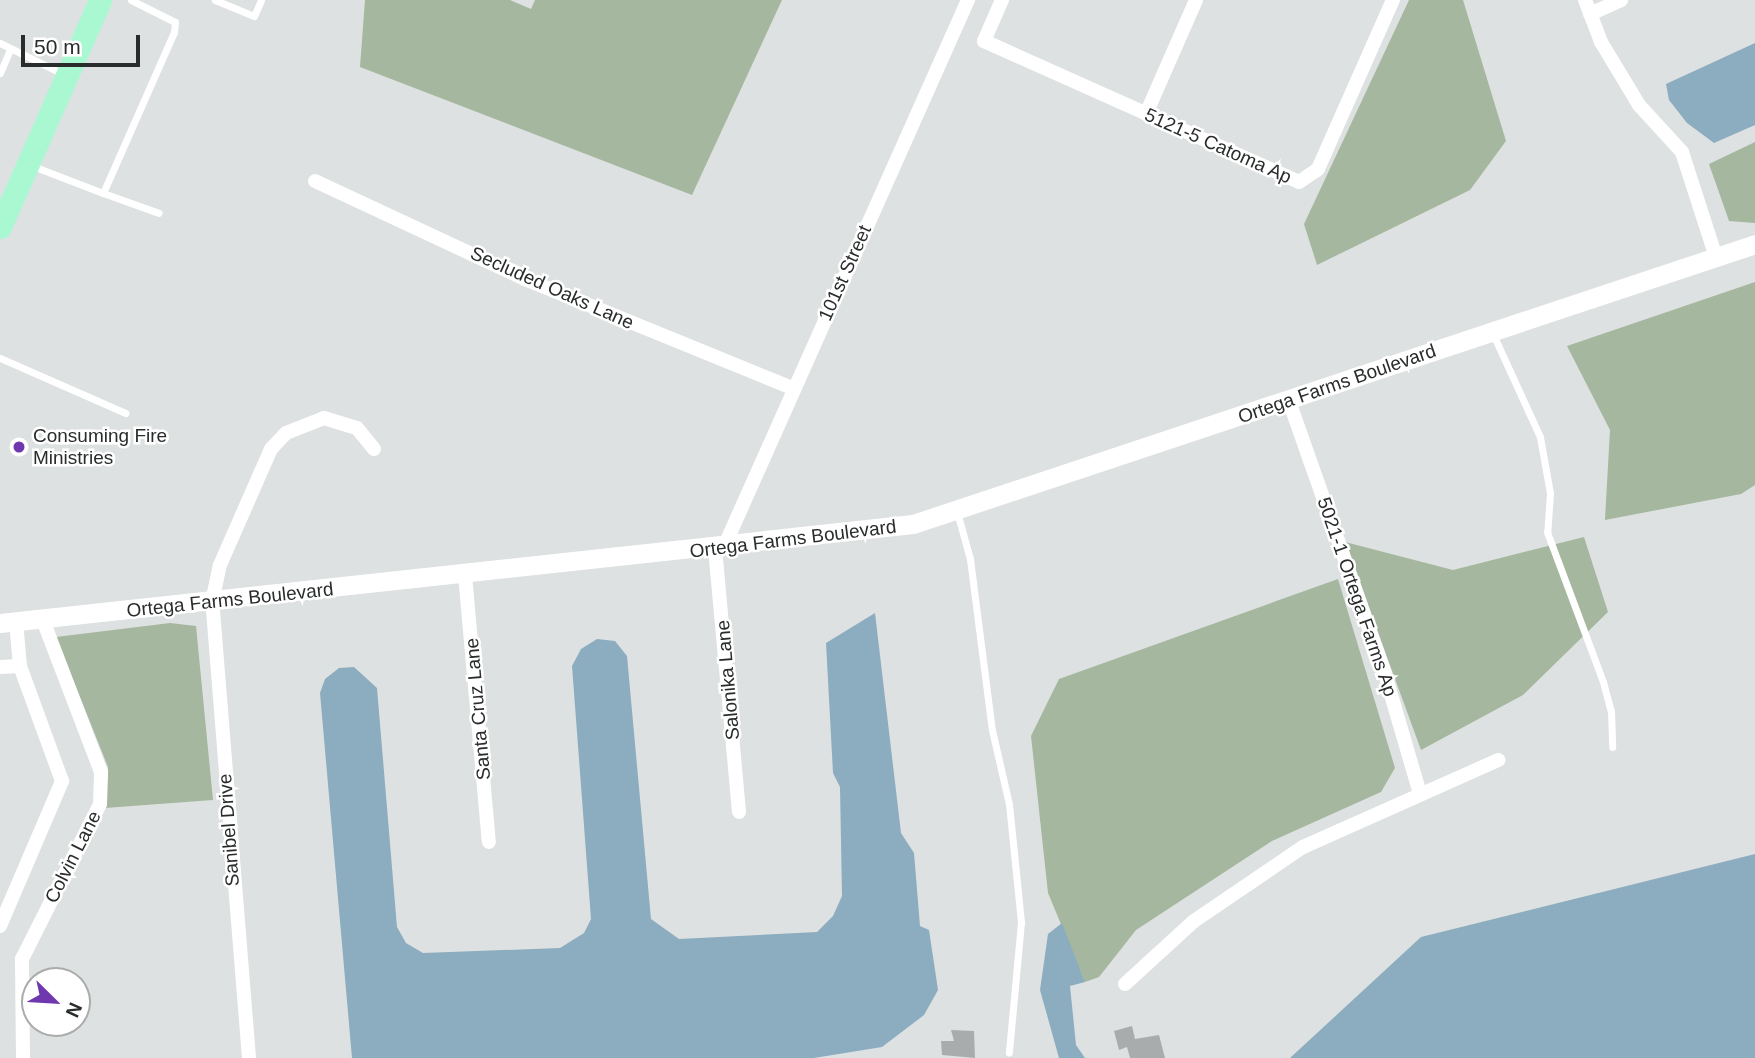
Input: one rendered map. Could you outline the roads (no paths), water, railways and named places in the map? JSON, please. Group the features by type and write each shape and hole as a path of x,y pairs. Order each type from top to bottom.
{"main road":[{"path":"0,227 100,0"}],"street":[{"name":"101st Street","path":"719,548 968,0"},
{"name":"5121-5 Catoma Ap","path":"1002,0 984,41 1286,179 1310,178 1393,0"},
{"path":"1146,114 1196,0"},
{"path":"1621,0 1587,7 1639,105 1682,152 1716,257"},
{"name":"Secluded Oaks Lane","path":"315,181 525,279 792,388"},
{"name":"Ortega Farms Boulevard","path":"8,623 844,536 957,512 1755,244"},
{"name":"5021-1 Ortega Farms Ap","path":"1289,401 1385,674 1420,794"},
{"name":"Sanibel Drive","path":"249,1058 212,601 220,565 271,449 286,433 324,418 357,428 374,449"},
{"name":"Salonika Lane","path":"719,548 739,812"},
{"name":"Santa Cruz Lane","path":"465,575 489,842"},
{"name":"Colvin Lane","path":"23,1058 22,959 100,804 101,772 43,620"},
{"path":"0,926 62,781 20,666 8,623"},
{"path":"0,667 20,666"},
{"path":"1125,984 1194,921 1303,848 1498,760"}],"lane":[{"path":"103,193 174,32 175,22 131,0"},
{"path":"215,0 254,16 261,0"},
{"path":"0,43 67,75"},
{"path":"0,73 10,49"},
{"path":"29,164 159,213"},
{"path":"1492,331 1540,438 1550,493 1548,532 1603,682 1611,711 1612,747"},
{"path":"0,358 125,413"},
{"path":"957,512 970,559 1018,895 1009,1052"}],"water":[{"path":"1755,43 1755,125 1714,143 1687,123 1669,100 1666,84"},
{"path":"875,613 901,833 914,853 920,926 929,930 938,990 924,1015 882,1047 814,1058 352,1058 320,693 325,679 339,668 354,667 377,688 397,927 406,943 423,953 560,948 584,933 591,919 572,666 581,649 597,639 615,641 627,656 651,919 679,939 817,932 833,916 842,896 840,787 833,773 826,643"},
{"path":"1755,854 1755,1058 1290,1058 1421,937"},
{"path":"1062,923 1085,982 1070,986 1076,1045 1085,1058 1059,1058 1040,990 1048,934"}],"place":[{"name":"Consuming Fire Ministries","path":"19,447"}]}
